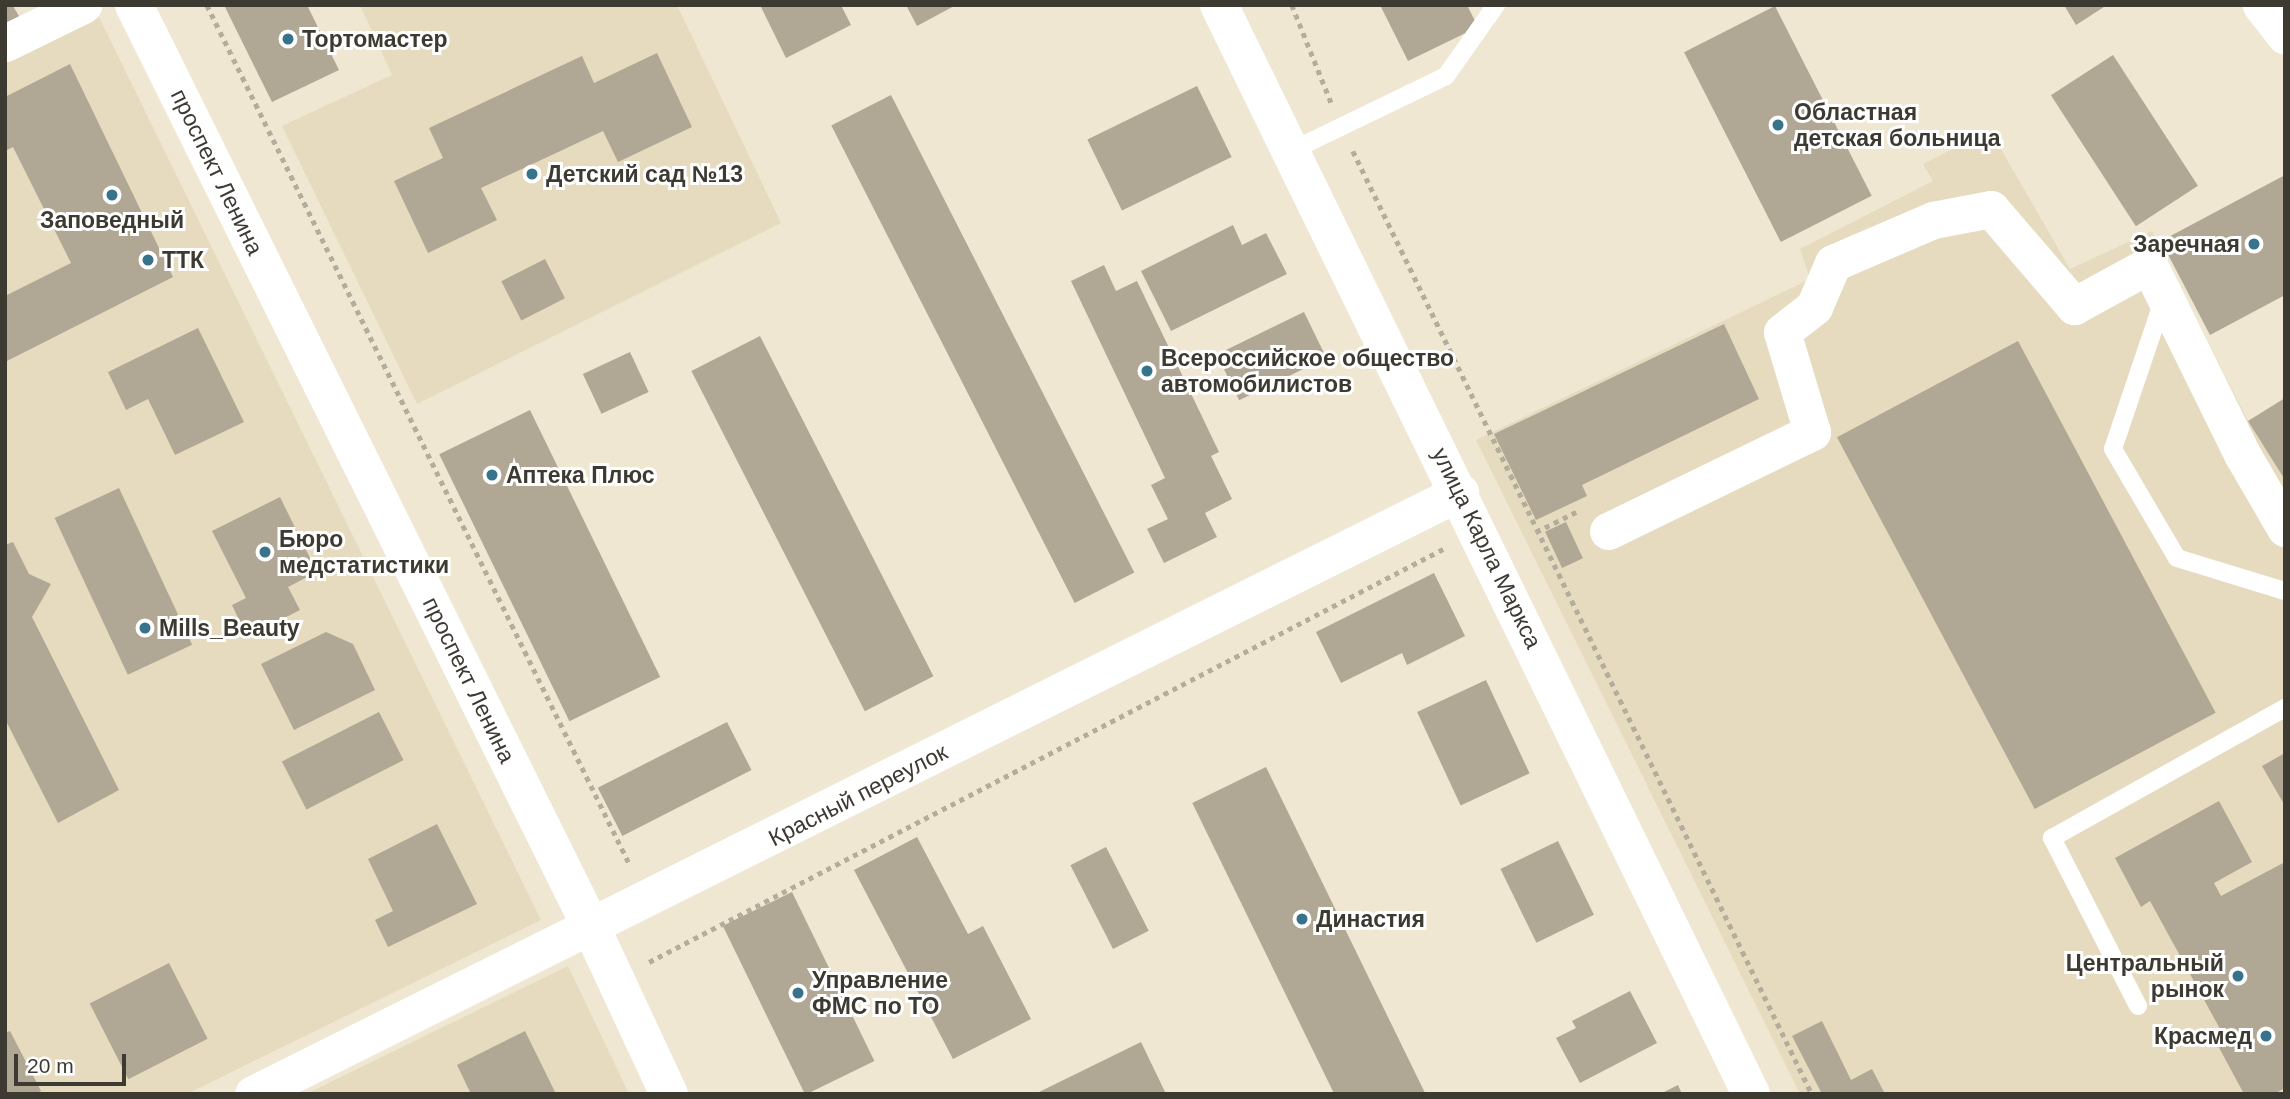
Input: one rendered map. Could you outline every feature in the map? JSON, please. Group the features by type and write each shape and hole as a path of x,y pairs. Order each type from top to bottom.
{"main road":[{"name":"проспект Ленина","path":"134,5 592,929 669,1094"},
{"name":"улица Карла Маркса","path":"1219,5 1460,492 1751,1094"}],"street":[{"path":"5,43 83,5"},
{"path":"2262,5 2285,36"},
{"path":"1608,531 1812,432 1782,332 1814,307 1833,263 1933,220 1991,209 2074,306 2149,265 2242,454 2285,528"},
{"name":"Красный переулок","path":"253,1094 592,929 1460,492"}],"lane":[{"path":"1291,151 1446,76 1496,5"},
{"path":"2165,295 2113,449 2177,558 2285,591"},
{"path":"2138,1006 2052,838 2285,709"}],"path":[{"path":"207,5 633,870"},
{"path":"1292,5 1342,127 1812,1094"},
{"path":"649,962 1448,547"}],"shaded area":[{"name":"Детский сад №13","path":"360,5 677,5 781,223 417,404 282,126 392,75"},
{"path":"99,17 541,920 187,1094 5,1094 5,63"},
{"name":"Центральный рынок","path":"1990,130 2070,269 2152,231 2248,421 2285,480 2285,1094 1800,1094 1476,440 1810,279 1800,249 1933,181 1923,164"},
{"path":"568,966 629,1094 306,1094"}],"building":[{"path":"5,5 13,6 19,16 5,35"},
{"path":"224,5 307,5 339,70 272,102"},
{"path":"760,5 841,5 851,25 786,58"},
{"path":"906,5 956,5 917,26"},
{"path":"1380,5 1467,5 1478,27 1408,61"},
{"path":"2064,5 2107,5 2076,25"},
{"name":"Областная детская больница","path":"1775,6 1872,196 1781,242 1684,52"},
{"path":"657,53 692,127 618,162 603,131 481,188 497,220 428,253 394,181 443,158 429,128 582,56 594,83"},
{"path":"2113,55 2198,186 2136,226 2051,95"},
{"path":"70,64 173,277 5,362 5,296 71,263 13,147 5,151 5,97"},
{"path":"1197,86 1232,157 1122,210 1087,139"},
{"path":"891,95 1134,573 1075,603 831,125"},
{"path":"2285,175 2285,295 2210,335 2161,241"},
{"path":"1233,225 1242,245 1266,233 1287,274 1171,331 1141,271"},
{"path":"545,259 565,298 521,320 501,281"},
{"name":"Всероссийское общество автомобилистов","path":"1104,265 1116,291 1137,281 1219,452 1211,456 1232,499 1205,513 1217,537 1164,563 1147,529 1168,519 1151,485 1165,478 1071,281"},
{"path":"1304,312 1326,358 1239,400 1217,355"},
{"path":"1724,324 1759,399 1582,485 1587,496 1536,520 1494,434"},
{"path":"198,328 244,422 175,455 148,399 126,410 108,372"},
{"path":"760,336 933,676 865,711 691,371"},
{"path":"2018,341 2216,713 2035,809 1837,437"},
{"path":"630,352 649,392 601,414 583,374"},
{"path":"2285,398 2285,480 2248,421"},
{"path":"530,410 660,677 569,721 439,454"},
{"path":"119,488 192,645 128,675 55,518"},
{"name":"Бюро медстатистики","path":"280,497 317,572 288,587 300,610 247,637 232,605 246,598 212,531"},
{"path":"1566,522 1583,558 1562,568 1545,532"},
{"path":"13,542 29,574 51,584 32,617 119,790 58,823 5,719 5,545"},
{"path":"1434,573 1465,636 1407,665 1402,653 1341,683 1316,632"},
{"path":"326,632 353,644 375,690 294,730 261,664"},
{"path":"1486,680 1530,773 1461,805 1417,712"},
{"path":"379,712 404,760 306,810 282,761"},
{"path":"727,722 752,770 622,836 598,788"},
{"path":"2285,753 2285,806 2262,766"},
{"path":"1266,767 1425,1094 1334,1094 1192,803"},
{"name":"Центральный рынок","path":"2219,801 2252,862 2214,883 2221,896 2285,862 2285,1088 2274,1094 2244,1094 2216,1042 2225,1038 2150,901 2141,907 2115,858"},
{"path":"437,824 477,904 388,947 375,920 393,911 368,859"},
{"path":"917,837 968,934 983,926 1031,1019 953,1059 854,870"},
{"path":"1558,841 1594,915 1536,943 1500,869"},
{"path":"1106,847 1149,931 1113,949 1070,865"},
{"name":"Управление ФМС по ТО","path":"792,892 874,1061 805,1094 723,926"},
{"path":"169,963 208,1039 128,1079 90,1003"},
{"path":"1630,991 1657,1043 1580,1083 1556,1038 1576,1028 1572,1021"},
{"path":"1822,1021 1851,1080 1872,1069 1885,1094 1822,1094 1792,1036"},
{"path":"10,1031 41,1091 36,1094 5,1094 5,1033"},
{"path":"525,1031 556,1094 471,1094 457,1065"},
{"path":"1141,1042 1166,1094 1035,1094"},
{"path":"1678,1085 1682,1094 1660,1094"}],"place":[{"name":"Тортомастер","path":"288,39"},
{"name":"Областная детская больница","path":"1778,125"},
{"name":"Детский сад №13","path":"532,174"},
{"name":"Заповедный","path":"112,195"},
{"name":"Заречная","path":"2254,244"},
{"name":"ТТК","path":"148,260"},
{"name":"Всероссийское общество автомобилистов","path":"1147,371"},
{"name":"Аптека Плюс","path":"492,475"},
{"name":"Бюро медстатистики","path":"265,552"},
{"name":"Mills_Beauty","path":"145,628"},
{"name":"Династия","path":"1302,919"},
{"name":"Центральный рынок","path":"2238,976"},
{"name":"Управление ФМС по ТО","path":"798,993"},
{"name":"Красмед","path":"2266,1036"}]}
